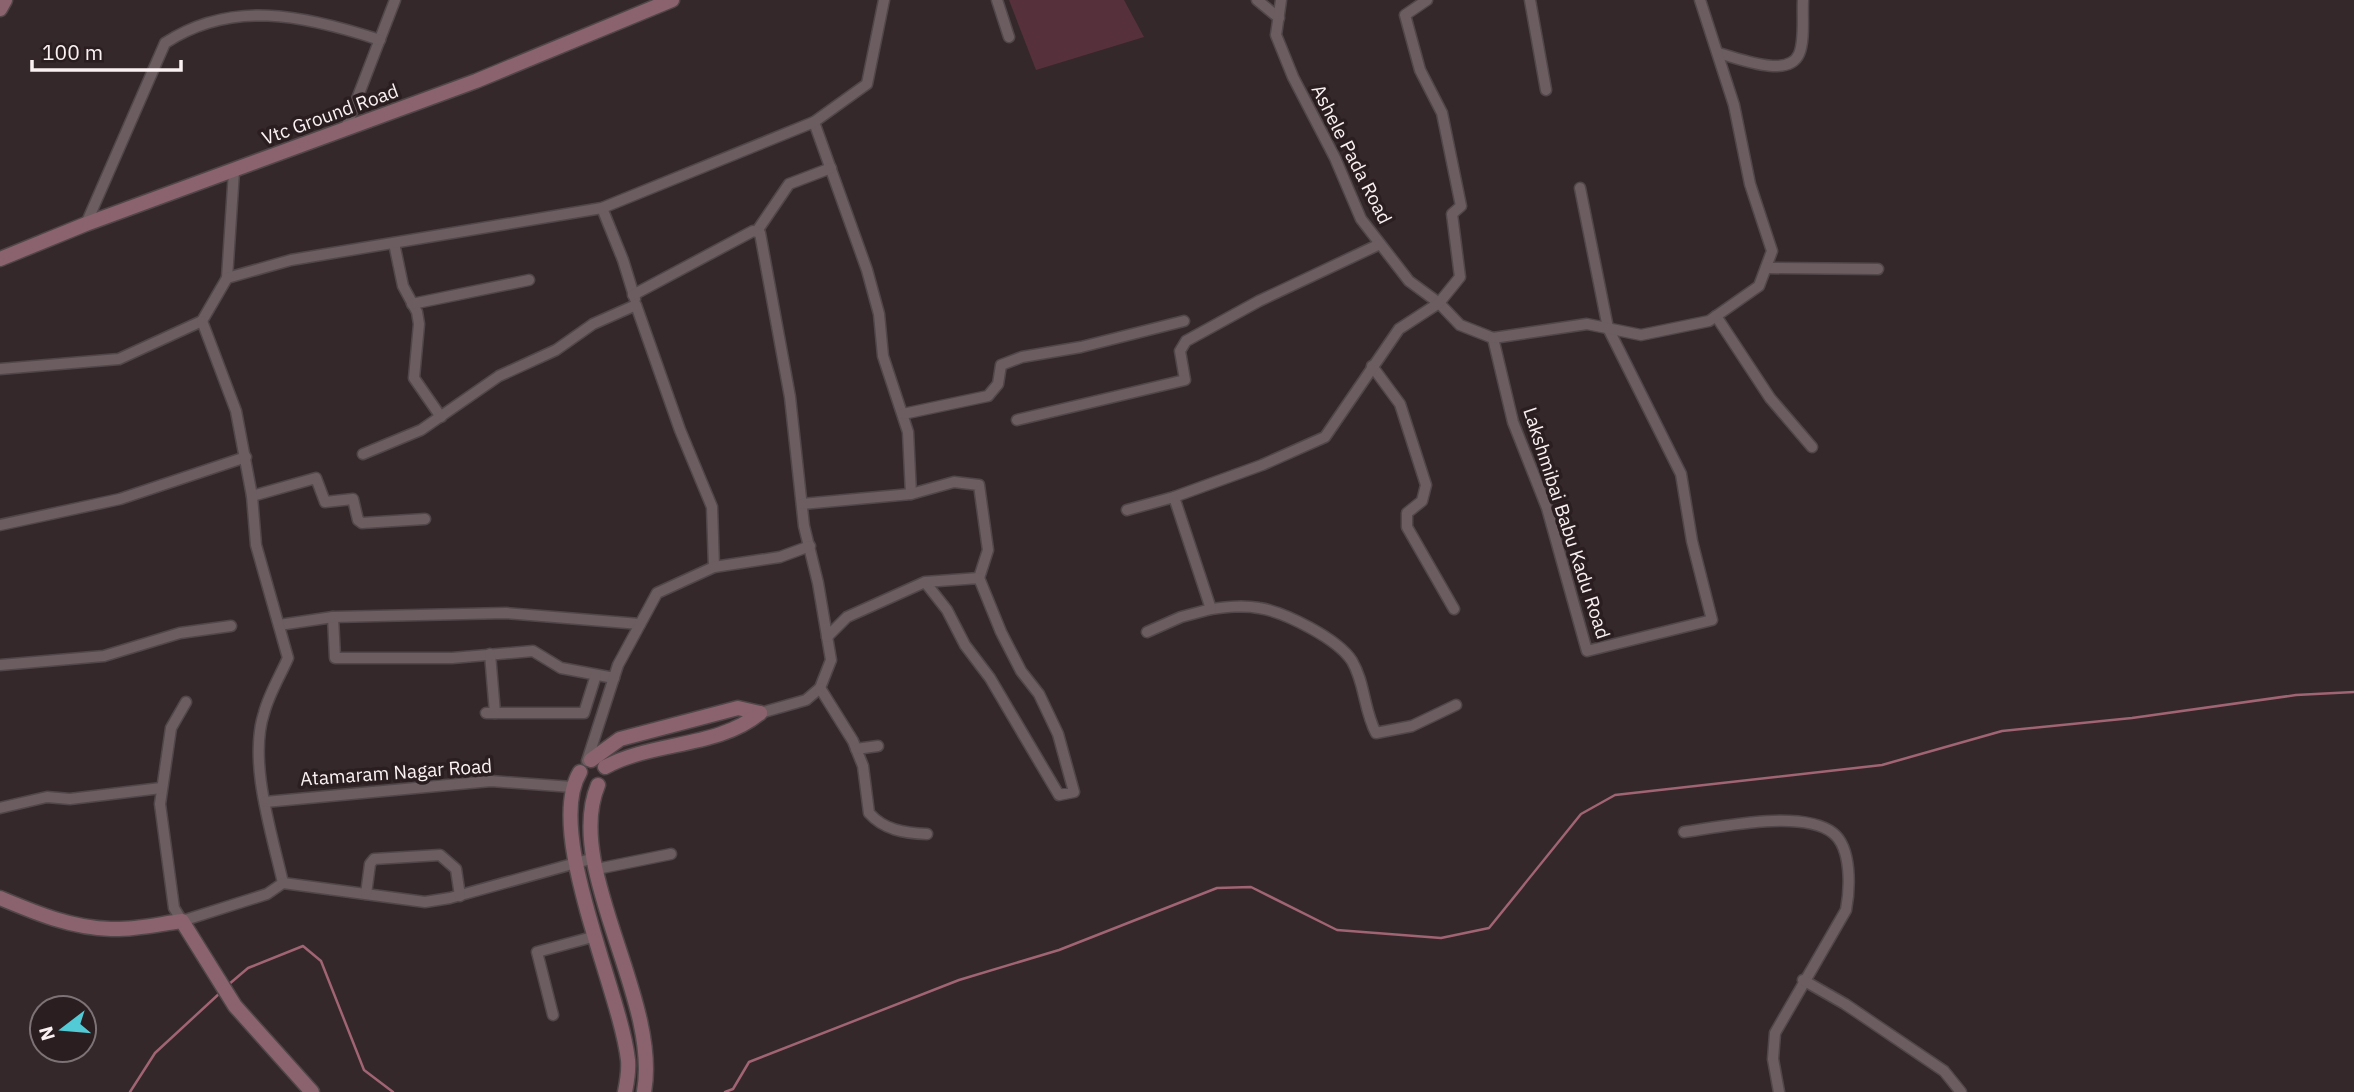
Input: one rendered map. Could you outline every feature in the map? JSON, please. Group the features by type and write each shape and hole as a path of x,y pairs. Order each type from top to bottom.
{"street":[{"path":"0,9 5,0"},
{"path":"345,130 395,0"},
{"name":"Vtc Ground Road","path":"0,259 86,223 476,81 671,0"},
{"path":"227,278 292,260 602,208 814,122 867,84 884,0"},
{"path":"997,0 1009,37"},
{"path":"1257,0 1279,18"},
{"name":"Ashele Pada Road","path":"1282,0 1276,35 1293,77 1335,158 1361,219 1409,281 1439,303 1460,325 1493,338"},
{"path":"1127,510 1174,497 1262,465 1325,436 1399,329 1439,303 1460,277 1452,214 1461,206 1442,113 1420,70 1405,15 1427,0"},
{"path":"1530,0 1546,90"},
{"path":"1493,338 1587,324 1641,335 1709,321 1759,286 1772,251 1750,184 1734,105 1700,0"},
{"path":"1718,53 1774,66 1785,67 1793,63 1800,53 1803,0"},
{"path":"274,5 380,40"},
{"path":"86,223 165,43 181,25 197,14"},
{"path":"814,122 867,270 878,314 883,356 908,432 911,494"},
{"path":"363,454 421,430 499,376 556,350 593,324 757,231 792,182 831,168"},
{"path":"0,369 119,359 202,321 227,278 234,171"},
{"path":"1580,188 1608,328"},
{"path":"602,208 680,430 712,507 714,567"},
{"path":"605,767 624,758 743,726 760,713 806,700 820,688 831,660 802,504 788,384 757,231"},
{"path":"394,243 398,271 419,324 414,377 441,417"},
{"path":"1017,420 1185,380 1180,351 1186,341 1259,301 1380,244"},
{"path":"1766,268 1878,269"},
{"path":"412,304 529,280"},
{"path":"1716,316 1770,398 1812,447"},
{"path":"202,321 236,411 253,496 256,545 288,658 263,713 258,743 265,802 284,883"},
{"path":"903,414 988,396 998,384 1001,365 1021,357 1081,346 1184,321"},
{"name":"Lakshmibai Babu Kadu Road","path":"1493,338 1513,422 1547,508 1587,651 1712,620 1692,541 1681,474 1608,328"},
{"path":"1372,366 1399,404 1426,485 1422,501 1407,513 1407,527 1454,609"},
{"path":"0,525 120,499 246,457"},
{"path":"253,496 316,478 325,502 353,499 358,520 362,523 425,519"},
{"path":"802,504 911,494 954,482 979,485 988,550 979,578 1001,632 1021,671 1039,694 1058,734 1074,792 1059,795 990,678 965,645 947,610 925,582"},
{"path":"1174,497 1211,609"},
{"path":"625,1092 629,1063 623,1031 576,862 571,833 572,787 586,764 614,678 657,593 714,567 780,557 810,546"},
{"path":"827,637 846,617 925,582 979,578"},
{"path":"1147,632 1181,617 1211,609 1238,606 1274,611 1308,627 1344,651 1357,671 1376,733 1412,726 1456,705"},
{"path":"279,625 333,617 506,613 640,624"},
{"path":"333,617 335,658 452,658 533,651 561,668 614,678"},
{"path":"0,666 104,656 180,633 231,625"},
{"path":"490,654 490,713 584,713 596,676"},
{"path":"820,688 863,766 869,813 882,825 894,830 927,834"},
{"path":"186,702 171,728 160,804 166,835 167,874 174,908 235,1006 312,1092"},
{"path":"586,764 620,739 738,708 760,713"},
{"path":"856,749 878,746"},
{"path":"586,764 599,761 605,767 604,779 598,785 589,828 596,863 641,1025 646,1060 644,1092"},
{"path":"586,764 585,783 598,785"},
{"name":"Atamaram Nagar Road","path":"265,802 491,781 572,787"},
{"path":"0,807 47,797 70,799 161,788"},
{"path":"1684,832 1754,822 1819,825 1835,834 1843,848 1848,874 1846,910 1803,980 1775,1033 1773,1059 1779,1092"},
{"path":"0,898 53,920 112,929 182,921 267,894 284,883 425,902 460,896 576,862 596,863 671,854"},
{"path":"366,894 370,864 374,859 440,855 456,869 460,896"},
{"path":"553,1015 537,953 612,923"},
{"path":"1803,980 1944,1071 1961,1092"},
{"path":"629,1063 646,1060"}],"shaded area":[{"path":"1009,0 1124,0 1144,37 1036,70"}],"waterway":[{"path":"725,1092 733,1089 749,1062 959,980 1059,950 1217,888 1251,887 1337,930 1441,938 1489,928 1581,814 1615,795 1882,765 2002,731 2132,718 2296,695 2354,692"},
{"path":"228,985 248,968 303,946 321,961 364,1070 393,1092"},
{"path":"130,1092 155,1053 221,992"}]}
